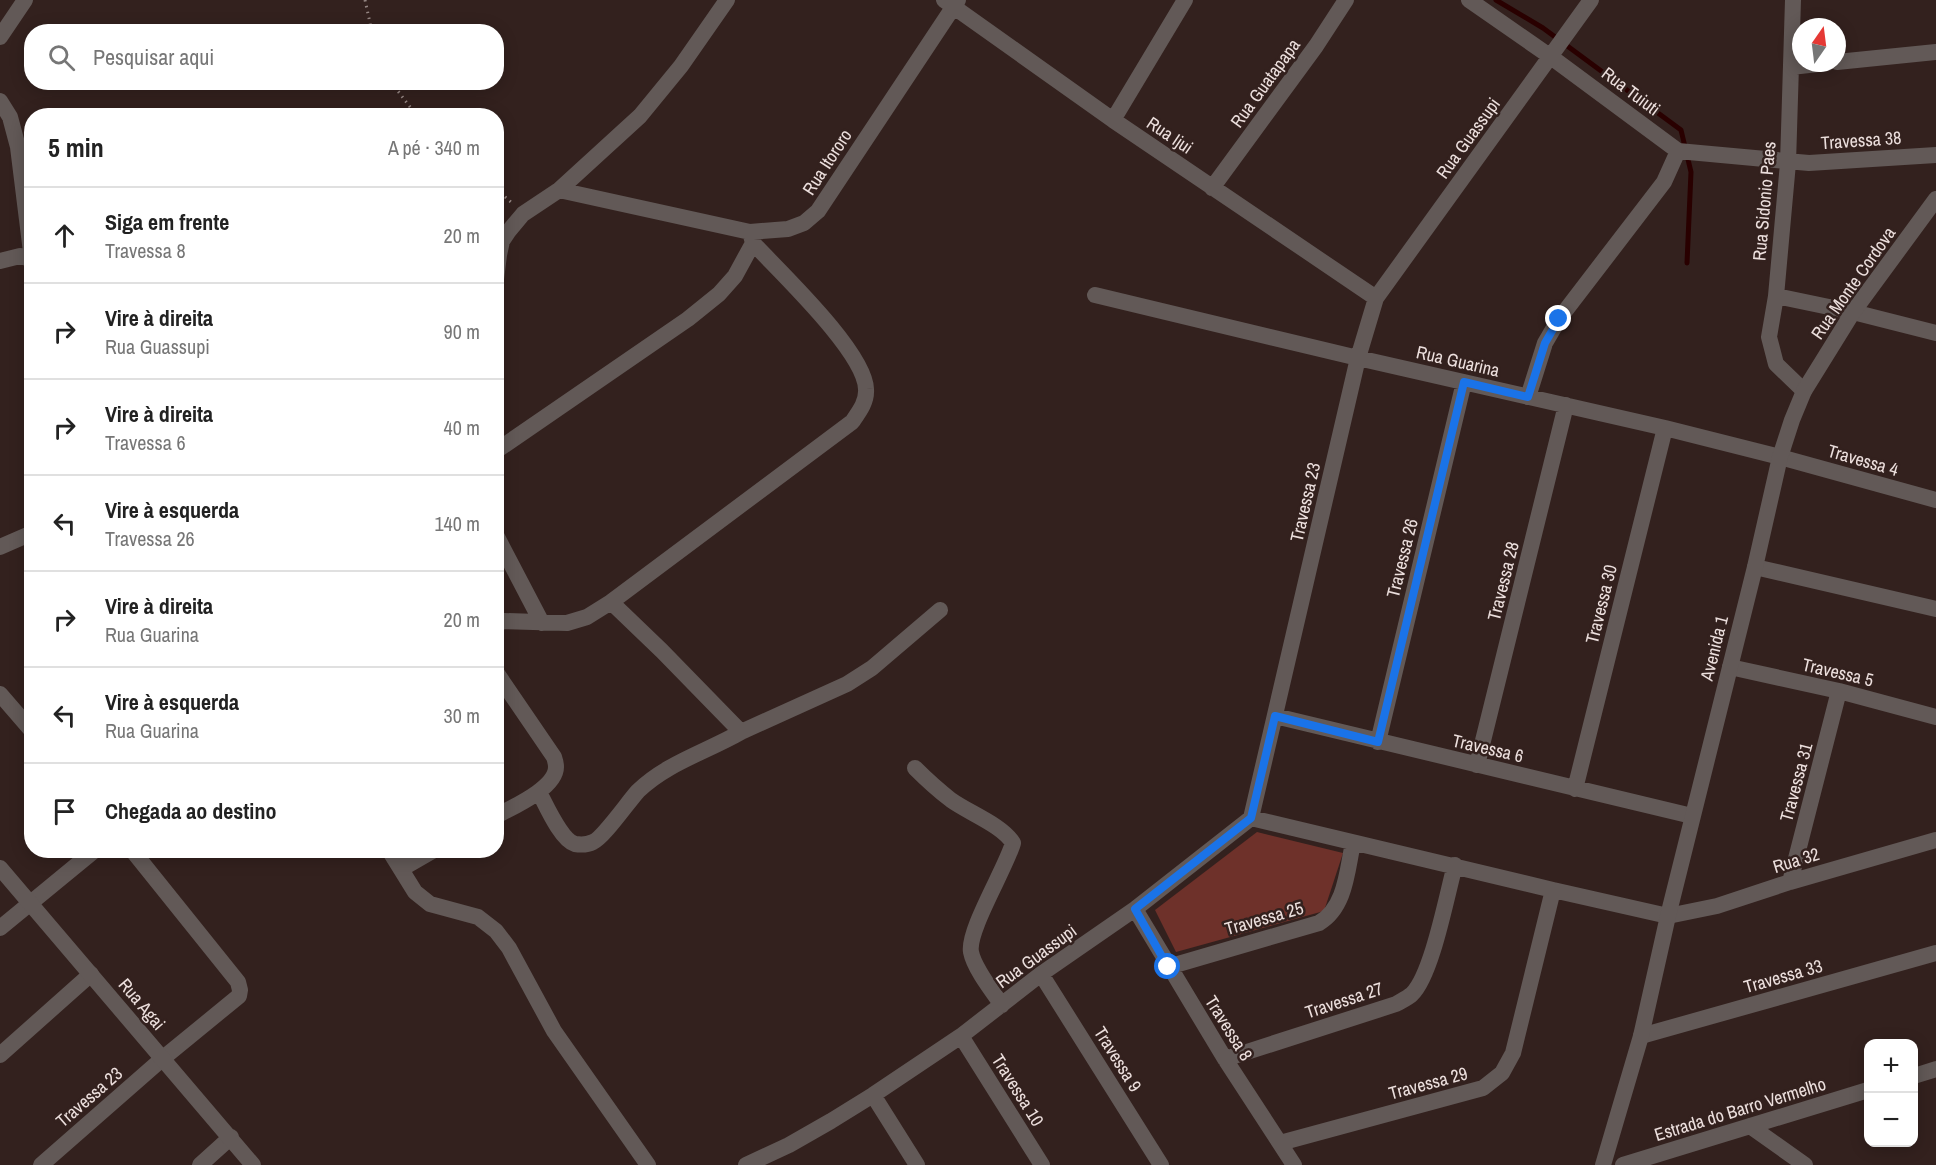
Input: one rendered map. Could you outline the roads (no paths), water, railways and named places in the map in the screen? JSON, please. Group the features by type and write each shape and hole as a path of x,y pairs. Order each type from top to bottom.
{"street":[{"path":"0,37 25,0"},
{"path":"504,238 524,213 559,190 640,116 681,66 727,0"},
{"path":"1113,120 1185,0"},
{"name":"Rua Guatapapa","path":"1212,188 1310,55 1346,0"},
{"name":"Rua Tuiuti","path":"1469,0 1555,50 1686,152"},
{"name":"Rua Guassupi","path":"1376,298 1591,0"},
{"name":"Rua Sidonio Paes","path":"1793,0 1788,163 1776,296 1769,337 1776,364 1804,391"},
{"name":"Rua Itororo","path":"559,190 751,238 804,223 818,211 952,2"},
{"name":"Rua Ijui","path":"952,2 1113,120 1376,298"},
{"path":"1846,61 1936,52"},
{"path":"0,101 10,117 18,147 24,199"},
{"path":"1780,457 1528,397 1545,343 1559,319 1686,152 1788,163"},
{"name":"Travessa 38","path":"1788,163 1936,155"},
{"name":"Rua Monte Cordova","path":"1804,391 1854,312 1936,199"},
{"path":"504,446 688,319 719,294 735,276 751,238 846,344 861,368 866,388 863,405 852,422 611,602 587,617 567,623 504,621"},
{"path":"0,261 20,256 24,257"},
{"name":"Rua Guarina","path":"1095,295 1528,397"},
{"path":"1776,296 1854,312 1936,333"},
{"name":"Travessa 23","path":"1275,716 1358,358 1376,298"},
{"name":"Travessa 26","path":"1378,742 1464,382"},
{"name":"Avenida 1","path":"1603,1165 1641,1036 1780,457 1804,391"},
{"name":"Travessa 28","path":"1477,765 1566,405"},
{"name":"Travessa 30","path":"1575,789 1665,428"},
{"name":"Travessa 4","path":"1780,457 1936,500"},
{"path":"0,547 24,536"},
{"path":"504,550 542,623"},
{"path":"1755,567 1936,610"},
{"path":"611,602 741,732"},
{"path":"539,792 563,836 572,843 583,845 594,842 657,774 741,732 847,684 872,668 940,610"},
{"name":"Travessa 5","path":"1730,667 1839,691 1936,717"},
{"path":"504,686 554,757 556,769 539,792 504,812"},
{"name":"Travessa 31","path":"1790,882 1839,691"},
{"path":"0,694 24,722"},
{"path":"1275,716 1251,818 1668,916"},
{"name":"Travessa 6","path":"1275,716 1692,816"},
{"path":"915,768 950,799 1008,835 1013,843 982,914 970,951 975,963 1002,1005"},
{"name":"Rua Guassupi","path":"746,1165 789,1145 873,1095 961,1036 1041,974 1135,909 1251,818"},
{"name":"Rua 32","path":"1668,916 1717,906 1790,882 1936,840"},
{"name":"Travessa 25","path":"1168,967 1319,923 1329,916 1338,904 1353,843"},
{"path":"0,928 85,858"},
{"name":"Travessa 23","path":"41,1165 162,1059 239,996 238,982 138,858"},
{"path":"394,858 415,892 430,904 477,917 496,931 509,948 554,1031 648,1165"},
{"path":"401,869 420,858"},
{"name":"Travessa 27","path":"1225,1059 1396,1004 1413,993 1422,980 1430,961 1455,865"},
{"name":"Rua Agai","path":"0,868 253,1165"},
{"name":"Travessa 29","path":"1280,1143 1483,1088 1502,1073 1514,1053 1553,890"},
{"name":"Travessa 8","path":"1135,909 1225,1059 1294,1165"},
{"name":"Travessa 33","path":"1641,1036 1936,953"},
{"path":"0,1055 91,974"},
{"name":"Travessa 9","path":"1041,974 1161,1165"},
{"name":"Travessa 10","path":"961,1036 1042,1165"},
{"path":"1918,1075 1936,1069"},
{"name":"Estrada do Barro Vermelho","path":"1623,1165 1864,1092"},
{"path":"873,1095 917,1165"},
{"path":"1750,1126 1805,1165"},
{"path":"200,1165 231,1137"}],"waterway":[{"path":"1496,0 1543,28 1681,130 1691,172 1687,263"}]}
